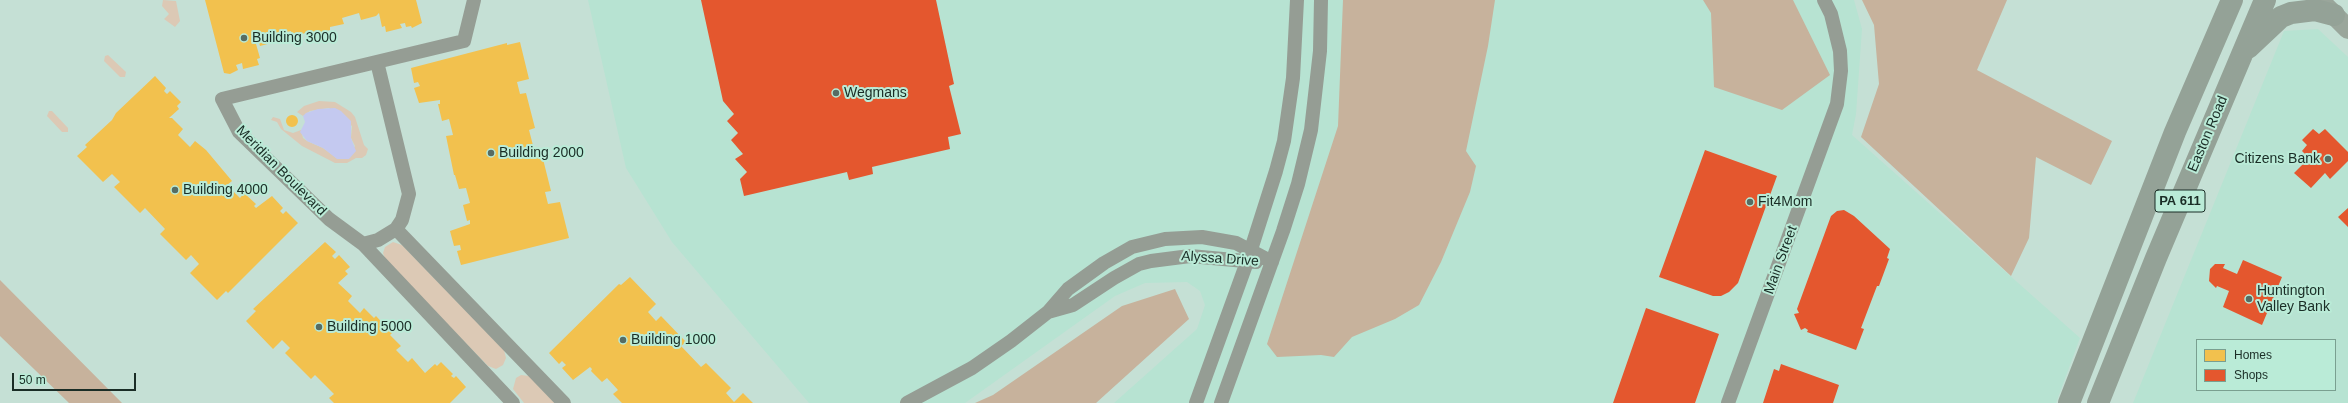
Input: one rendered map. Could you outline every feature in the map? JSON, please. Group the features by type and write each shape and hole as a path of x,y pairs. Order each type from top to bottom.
{"highway":[{"name":"PA 611","path":"2069,403 2175,132 2232,0"},
{"name":"Easton Road","path":"2098,403 2156,258 2265,0"},
{"path":"2243,53 2281,17 2291,13 2315,10 2334,14"}],"street":[{"name":"Meridian Boulevard","path":"474,0 464,41 222,99 239,132 329,219 363,244 513,403"},
{"path":"1196,403 1270,195 1284,141 1293,78 1297,0"},
{"path":"1221,403 1292,207 1311,130 1320,51 1321,0"},
{"name":"Main Street","path":"1728,403 1837,104 1841,82 1840,51 1831,14 1824,0"},
{"path":"363,244 378,240 396,229 402,220 409,194 377,62"},
{"path":"396,229 564,403"},
{"name":"Alyssa Drive","path":"907,403 972,368 1011,341 1048,312 1068,289 1104,263 1132,247 1165,239 1202,237 1236,243 1249,256 1272,262"}],"shaded area":[{"path":"163,0 176,1 180,21 175,27 164,19 169,14 162,6"},
{"path":"588,0 1854,0 1862,29 1856,114 1852,135 2080,338 2056,403 1114,403 1197,329 1205,305 1200,291 1187,282 1145,283 1115,296 965,403 809,403 672,242 626,168"},
{"path":"1343,0 1495,0 1488,46 1466,151 1476,166 1470,192 1441,262 1419,305 1395,319 1352,337 1334,357 1321,355 1277,357 1267,344 1338,126"},
{"path":"1703,0 1793,0 1830,75 1782,110 1714,87 1711,13"},
{"path":"1862,0 2007,0 1977,70 2112,141 2091,185 2036,157 2029,238 2011,276 1861,137 1879,84 1874,25"},
{"path":"2318,29 2348,57 2348,403 2133,403 2284,31"},
{"path":"108,55 126,72 125,77 120,77 104,61 105,56"},
{"path":"319,101 335,102 351,112 355,117 364,145 368,149 366,155 362,158 356,158 347,163 335,163 302,146 281,129 277,122 271,120 273,117 280,119 284,130 293,133 301,130 303,138 307,141 323,148 337,158 345,159 355,146 351,138 352,126 329,108 310,111 303,116 297,112 304,106"},
{"path":"49,111 52,111 68,128 68,132 62,132 47,116"},
{"path":"393,242 402,245 504,350 506,358 503,365 496,369 488,366 386,261 383,253 385,247"},
{"path":"0,280 122,403 69,403 0,336"},
{"path":"1175,289 1189,319 1096,403 975,403 993,395 1122,306"},
{"path":"521,375 529,376 555,403 524,403 513,389 516,378"}],"water":[{"path":"335,108 341,111 351,121 351,138 356,151 349,159 337,159 323,148 307,141 300,132 305,122 303,116 306,113 318,109"}],"building: Homes":[{"name":"Building 3000","path":"205,0 416,0 422,23 412,28 411,26 406,27 405,23 400,24 402,28 386,32 385,26 382,27 379,13 376,16 361,20 359,13 342,18 344,24 330,27 330,30 307,36 306,33 292,36 291,31 273,35 275,42 260,46 259,43 256,44 260,58 257,59 259,65 243,69 242,63 236,65 238,70 230,74 224,73"},
{"name":"Building 2000","path":"520,42 529,79 517,82 520,94 526,93 535,128 529,130 536,157 542,155 551,191 545,192 548,204 560,202 569,238 461,265 457,251 461,250 460,245 454,246 450,231 470,224 470,220 467,221 463,205 470,203 466,188 459,189 454,175 446,136 453,135 449,119 442,121 438,104 440,104 440,100 419,103 414,88 420,86 418,82 414,83 411,68 507,43 507,45"},
{"name":"Building 4000","path":"155,76 166,88 164,91 167,94 170,91 181,102 177,106 179,109 169,118 172,118 183,129 178,135 190,147 195,141 206,150 232,181 227,185 240,198 244,193 256,204 254,206 256,208 272,196 283,208 280,211 283,214 286,211 298,223 228,293 226,291 217,300 190,273 199,264 191,255 186,260 160,234 165,229 145,208 140,213 114,187 120,182 112,174 103,182 77,156 87,147 85,145 112,120 116,113"},
{"path":"290,115 294,115 298,121 294,127 290,127 286,123 286,119"},
{"name":"Building 5000","path":"325,242 336,252 332,256 335,259 339,255 350,267 345,271 348,274 338,283 352,296 348,301 360,313 364,308 374,318 376,316 392,333 390,335 401,346 396,350 408,362 412,358 425,373 435,364 437,366 441,362 453,374 451,376 454,378 456,376 466,387 450,403 334,403 329,398 334,394 315,375 311,379 285,353 290,348 282,340 273,349 246,321 256,311 253,309"},
{"name":"Building 1000","path":"630,277 656,304 648,312 656,321 661,316 686,342 681,346 701,367 706,363 731,388 726,393 734,402 743,393 753,403 622,403 613,394 618,390 607,378 602,382 591,371 592,369 590,367 573,380 562,368 566,365 562,361 559,364 549,353 619,284 621,285"}],"building: Shops":[{"name":"Wegmans","path":"701,0 936,0 954,84 949,86 961,134 948,137 950,149 872,167 873,174 849,180 847,172 744,196 740,179 747,172 735,159 743,154 731,140 738,133 727,121 734,114 723,101"},
{"name":"Citizens Bank","path":"2313,129 2319,134 2325,129 2348,152 2348,161 2330,179 2325,173 2311,188 2294,173 2309,158 2302,151 2307,145 2302,140"},
{"path":"1705,150 1777,176 1738,283 1729,292 1721,296 1713,296 1659,277"},
{"path":"2348,208 2348,227 2338,217"},
{"path":"1844,210 1854,216 1890,249 1887,258 1889,259 1861,328 1864,329 1856,350 1807,332 1808,330 1805,328 1801,330 1794,314 1799,313 1797,309 1831,216 1837,211"},
{"name":"Huntington Valley Bank","path":"2243,260 2282,277 2262,325 2223,307 2229,291 2217,286 2216,288 2209,281 2210,269 2215,264 2225,264 2223,268 2237,274"},
{"path":"1646,308 1719,334 1695,403 1613,403"},
{"path":"1781,364 1839,385 1833,403 1763,403 1774,369 1779,371"}],"place":[{"name":"Building 3000","path":"244,38"},
{"name":"Wegmans","path":"836,93"},
{"name":"Building 2000","path":"491,153"},
{"name":"Citizens Bank","path":"2328,159"},
{"name":"Building 4000","path":"175,190"},
{"name":"Fit4Mom","path":"1750,202"},
{"name":"Huntington Valley Bank","path":"2249,299"},
{"name":"Building 5000","path":"319,327"},
{"name":"Building 1000","path":"623,340"}]}
